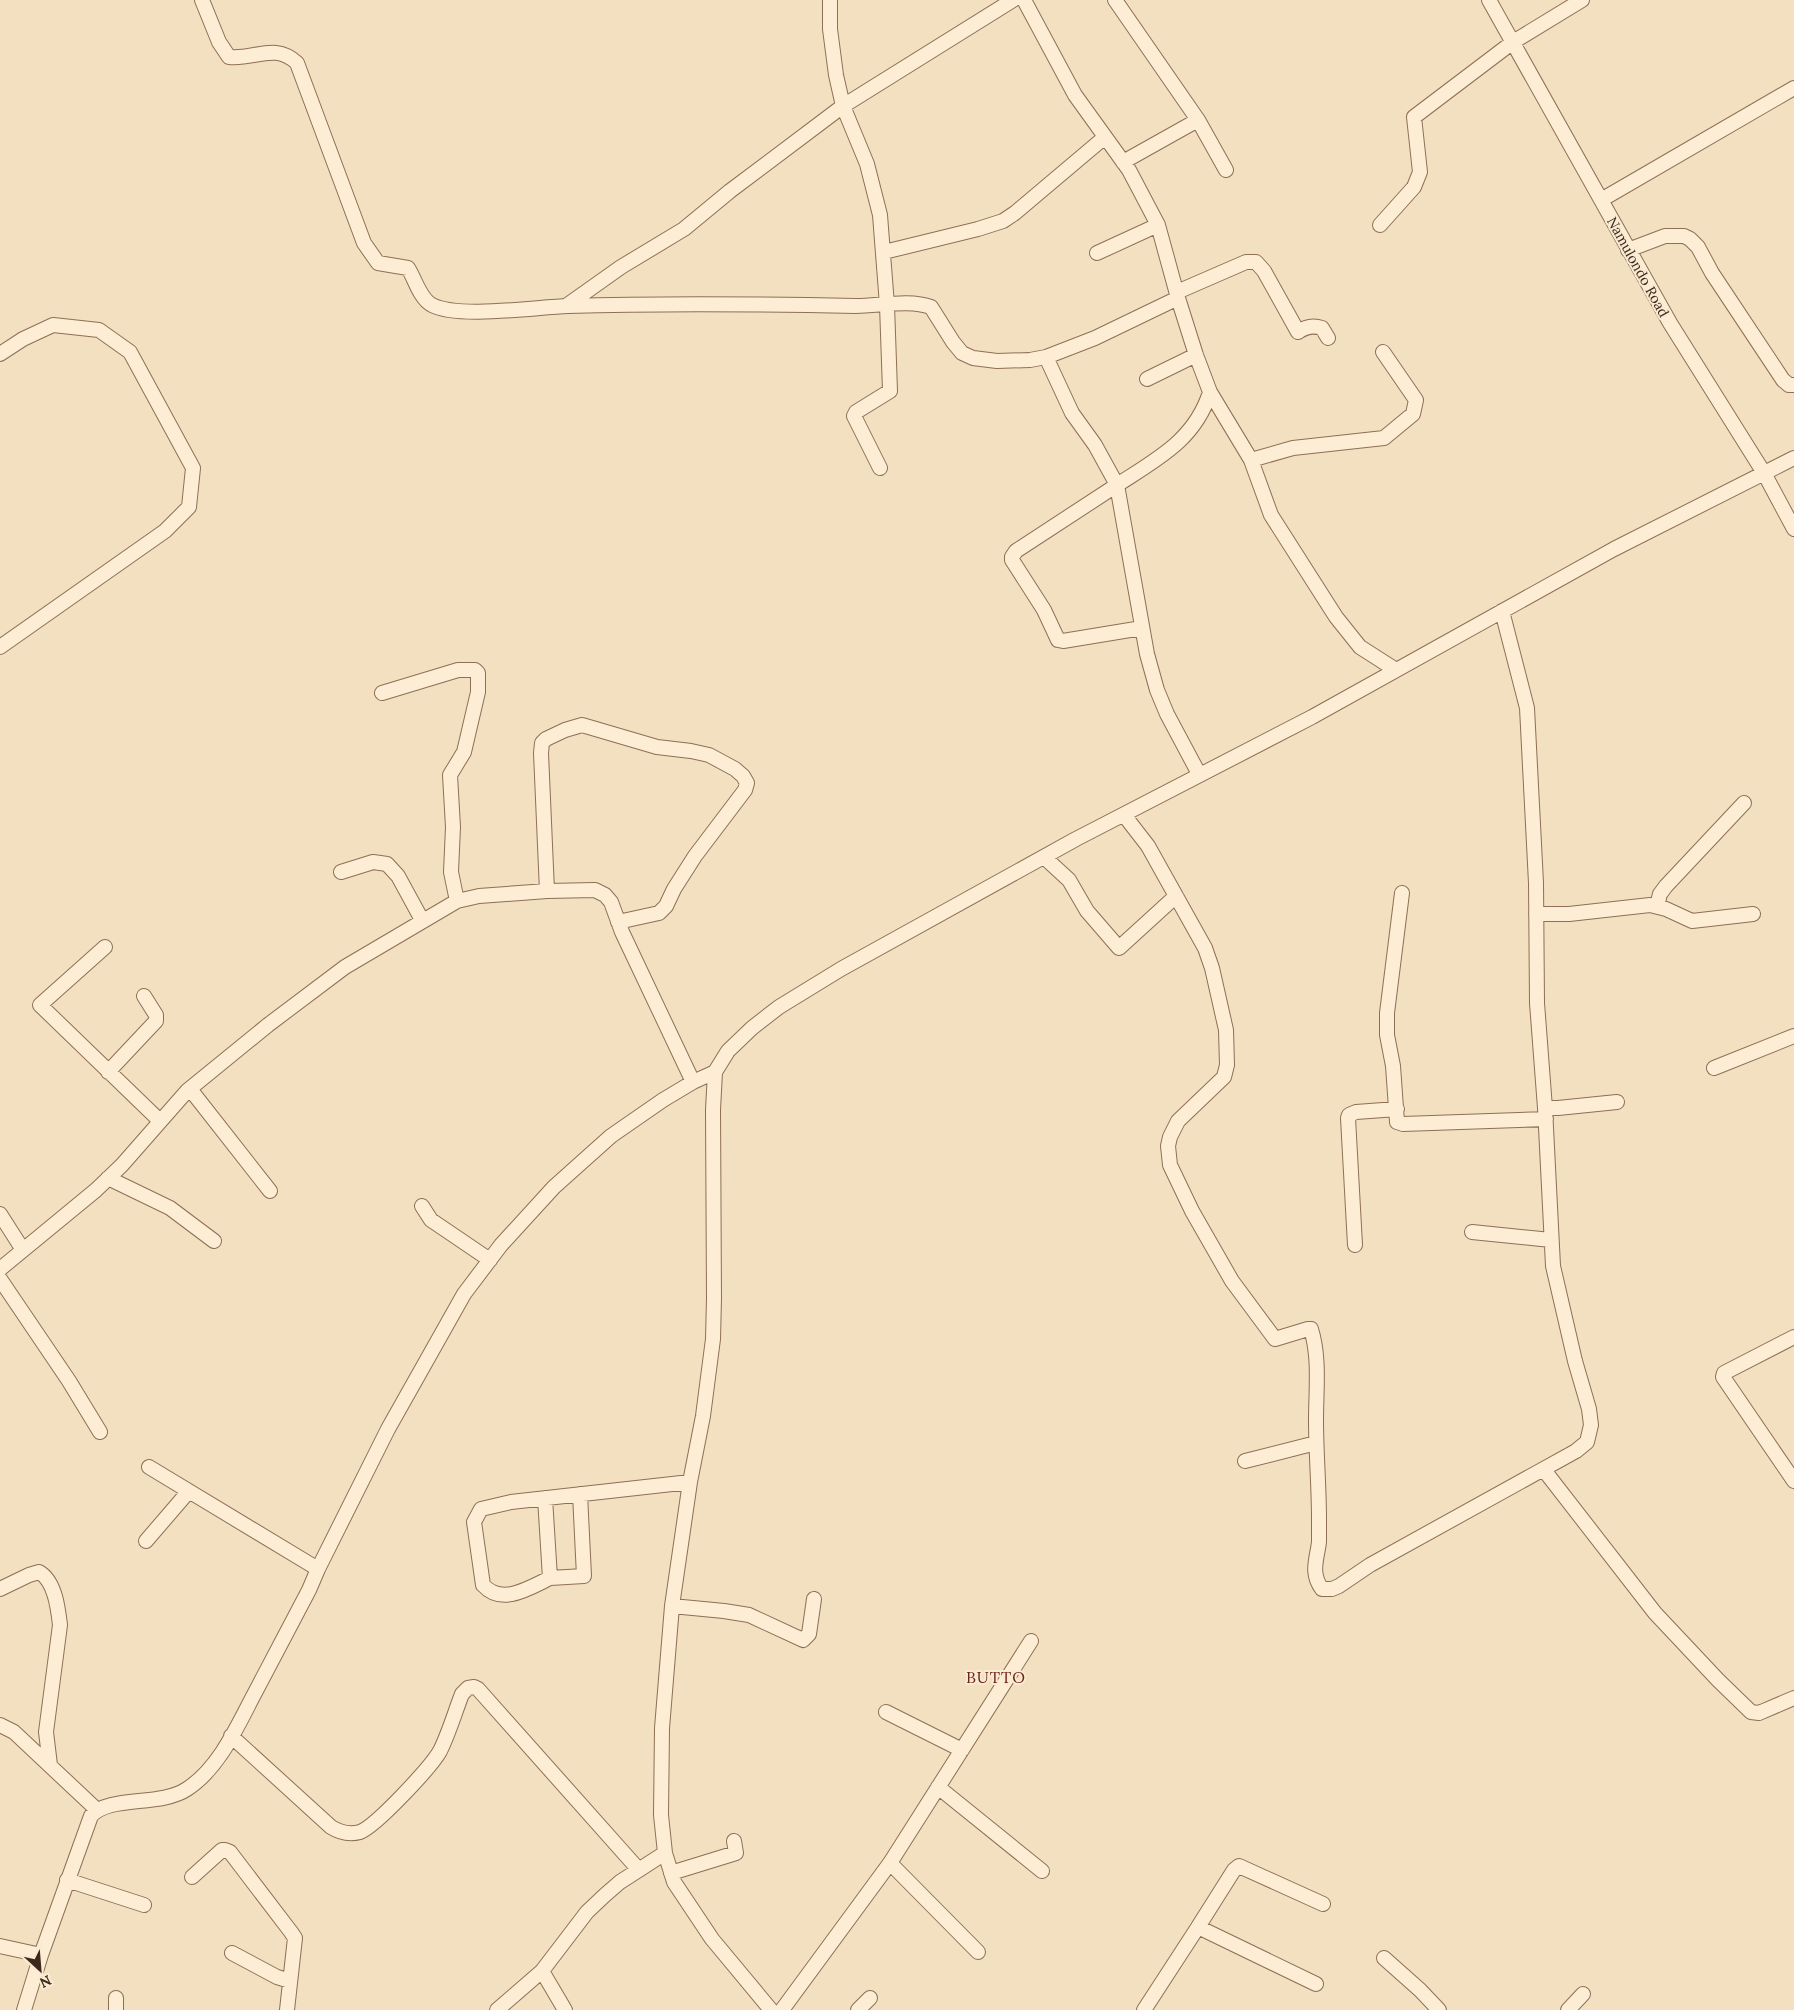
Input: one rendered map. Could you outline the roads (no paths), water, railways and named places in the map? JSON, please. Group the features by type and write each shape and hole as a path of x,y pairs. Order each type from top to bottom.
{"street":[{"path":"202,0 219,42 229,57 282,53 291,56 298,63 364,243 378,263 408,268 419,290 430,304 441,309 464,312 566,306 722,303 916,304 931,307 962,353 972,358 997,361 1046,358 1095,338 1177,295 1246,262 1256,262 1264,271 1298,332 1304,328 1315,326 1322,328 1328,338"},
{"path":"830,0 830,29 836,75 843,106 867,164 880,215 884,252 890,391 856,412 854,416 880,468"},
{"path":"566,306 621,267 684,229 730,191 843,106 1012,0"},
{"path":"1024,0 1075,95 1123,162 1158,225 1177,295 1210,392 1251,460 1272,515 1336,617 1360,647 1396,670"},
{"path":"1115,0 1198,120 1226,170"},
{"name":"Namulondo Road","path":"1489,0 1670,323 1764,473 1794,529"},
{"path":"1380,225 1414,187 1420,172 1414,117 1513,42 1582,0"},
{"path":"1601,200 1794,88"},
{"path":"1123,162 1198,120"},
{"path":"884,252 1003,221 1105,137"},
{"path":"1098,253 1158,225"},
{"path":"1628,250 1665,236 1684,236 1690,239 1698,247 1712,273 1783,380 1794,385"},
{"path":"0,354 23,339 54,325 99,330 130,352 193,468 189,507 165,531 0,647"},
{"path":"1251,460 1293,448 1384,438 1405,422 1413,414 1416,400 1383,352"},
{"path":"1147,380 1196,355"},
{"path":"1046,358 1072,413 1095,445 1117,485 1147,654 1157,690 1167,714 1199,774"},
{"path":"1142,628 1063,641 1058,640 1044,610 1012,560 1012,557 1016,551 1174,446 1191,430 1201,416 1210,392"},
{"path":"763,2007 684,1898 671,1873 665,1853 661,1815 660,1775 672,1606 690,1482 703,1416 712,1339 714,1298 713,1110 715,1072 728,1051 752,1028 779,1007 841,969 1199,774 1312,717 1614,549 1794,458"},
{"path":"1124,815 1148,846 1202,941 1212,968 1226,1030 1227,1064 1224,1077 1178,1120 1168,1146 1170,1165 1192,1211 1232,1281 1275,1339 1302,1330 1312,1329 1317,1355 1316,1443 1319,1543 1314,1570 1318,1584 1326,1590 1339,1586 1370,1565 1584,1447 1589,1437 1591,1425 1589,1409 1555,1279 1551,1240 1546,1113 1537,1003 1536,914 1526,708 1502,611"},
{"path":"382,693 458,670 475,670 478,673 478,692 464,752 450,775 453,827 451,872 457,901"},
{"path":"547,891 541,748 542,743 550,737 582,725 657,747 692,751 708,756 743,776 747,783 745,790 695,856 674,889 666,906 659,913 618,922"},
{"path":"1657,906 1660,894 1666,886 1744,803"},
{"path":"1044,857 1070,880 1087,911 1118,948 1176,896"},
{"path":"341,872 373,862 387,864 398,876 422,920"},
{"path":"0,1269 108,1178 190,1089 268,1025 345,967 457,901 479,896 547,891 595,890 605,894 611,902 618,922 693,1082"},
{"path":"1402,893 1387,1013 1387,1035 1399,1124 1546,1113 1558,1108 1617,1102"},
{"path":"1536,914 1569,914 1637,906 1657,906 1692,921 1753,914"},
{"path":"105,947 40,1005 160,1121"},
{"path":"108,1072 156,1021 156,1015 144,996"},
{"path":"1714,1068 1794,1036"},
{"path":"24,2010 41,1955 87,1824 96,1809 105,1806 153,1801 186,1790 210,1768 231,1736 309,1590 318,1568 388,1429 464,1294 501,1245 554,1187 611,1136 693,1082 715,1072"},
{"path":"190,1089 270,1190"},
{"path":"1355,1245 1348,1118 1349,1115 1356,1112 1397,1109"},
{"path":"108,1178 170,1208 214,1241"},
{"path":"422,1206 431,1220 490,1260"},
{"path":"0,1214 23,1250"},
{"path":"1472,1232 1551,1240"},
{"path":"0,1279 69,1381 100,1432"},
{"path":"1794,1338 1724,1373 1723,1377 1794,1480"},
{"path":"1245,1461 1316,1443"},
{"path":"149,1467 318,1568"},
{"path":"1544,1470 1655,1613 1751,1712 1759,1713 1794,1698"},
{"path":"580,1494 584,1576 550,1578 522,1592 511,1594 498,1595 489,1592 482,1585 474,1522 481,1509 511,1502 544,1498 580,1494 690,1482"},
{"path":"146,1540 189,1491"},
{"path":"544,1498 550,1578"},
{"path":"0,1588 39,1572 47,1580 58,1610 60,1625 46,1732 50,1765"},
{"path":"672,1606 743,1614 766,1622 803,1640 809,1634 814,1598"},
{"path":"782,2010 890,1862 1031,1641"},
{"path":"231,1736 330,1827 339,1832 360,1832 392,1806 429,1767 441,1750 462,1694 468,1688 474,1687 478,1689 638,1870"},
{"path":"886,1712 962,1750"},
{"path":"0,1725 14,1732 96,1809"},
{"path":"938,1787 1042,1871"},
{"path":"671,1873 736,1853 734,1841"},
{"path":"192,1877 222,1850 230,1852 291,1932 294,1938 287,2010"},
{"path":"497,2010 542,1971 587,1912 620,1882 665,1853"},
{"path":"890,1862 978,1952"},
{"path":"1144,2010 1234,1870 1239,1866 1323,1904"},
{"path":"67,1880 144,1905"},
{"path":"1198,1927 1316,1984"},
{"path":"0,1946 41,1955"},
{"path":"232,1953 278,1977 290,1981"},
{"path":"1384,1958 1420,1990 1438,2010"},
{"path":"542,1971 566,2010"},
{"path":"1568,2010 1583,1994"},
{"path":"858,2010 870,1998"}],"district":[{"name":"BUTTO","path":"996,1677"}]}
